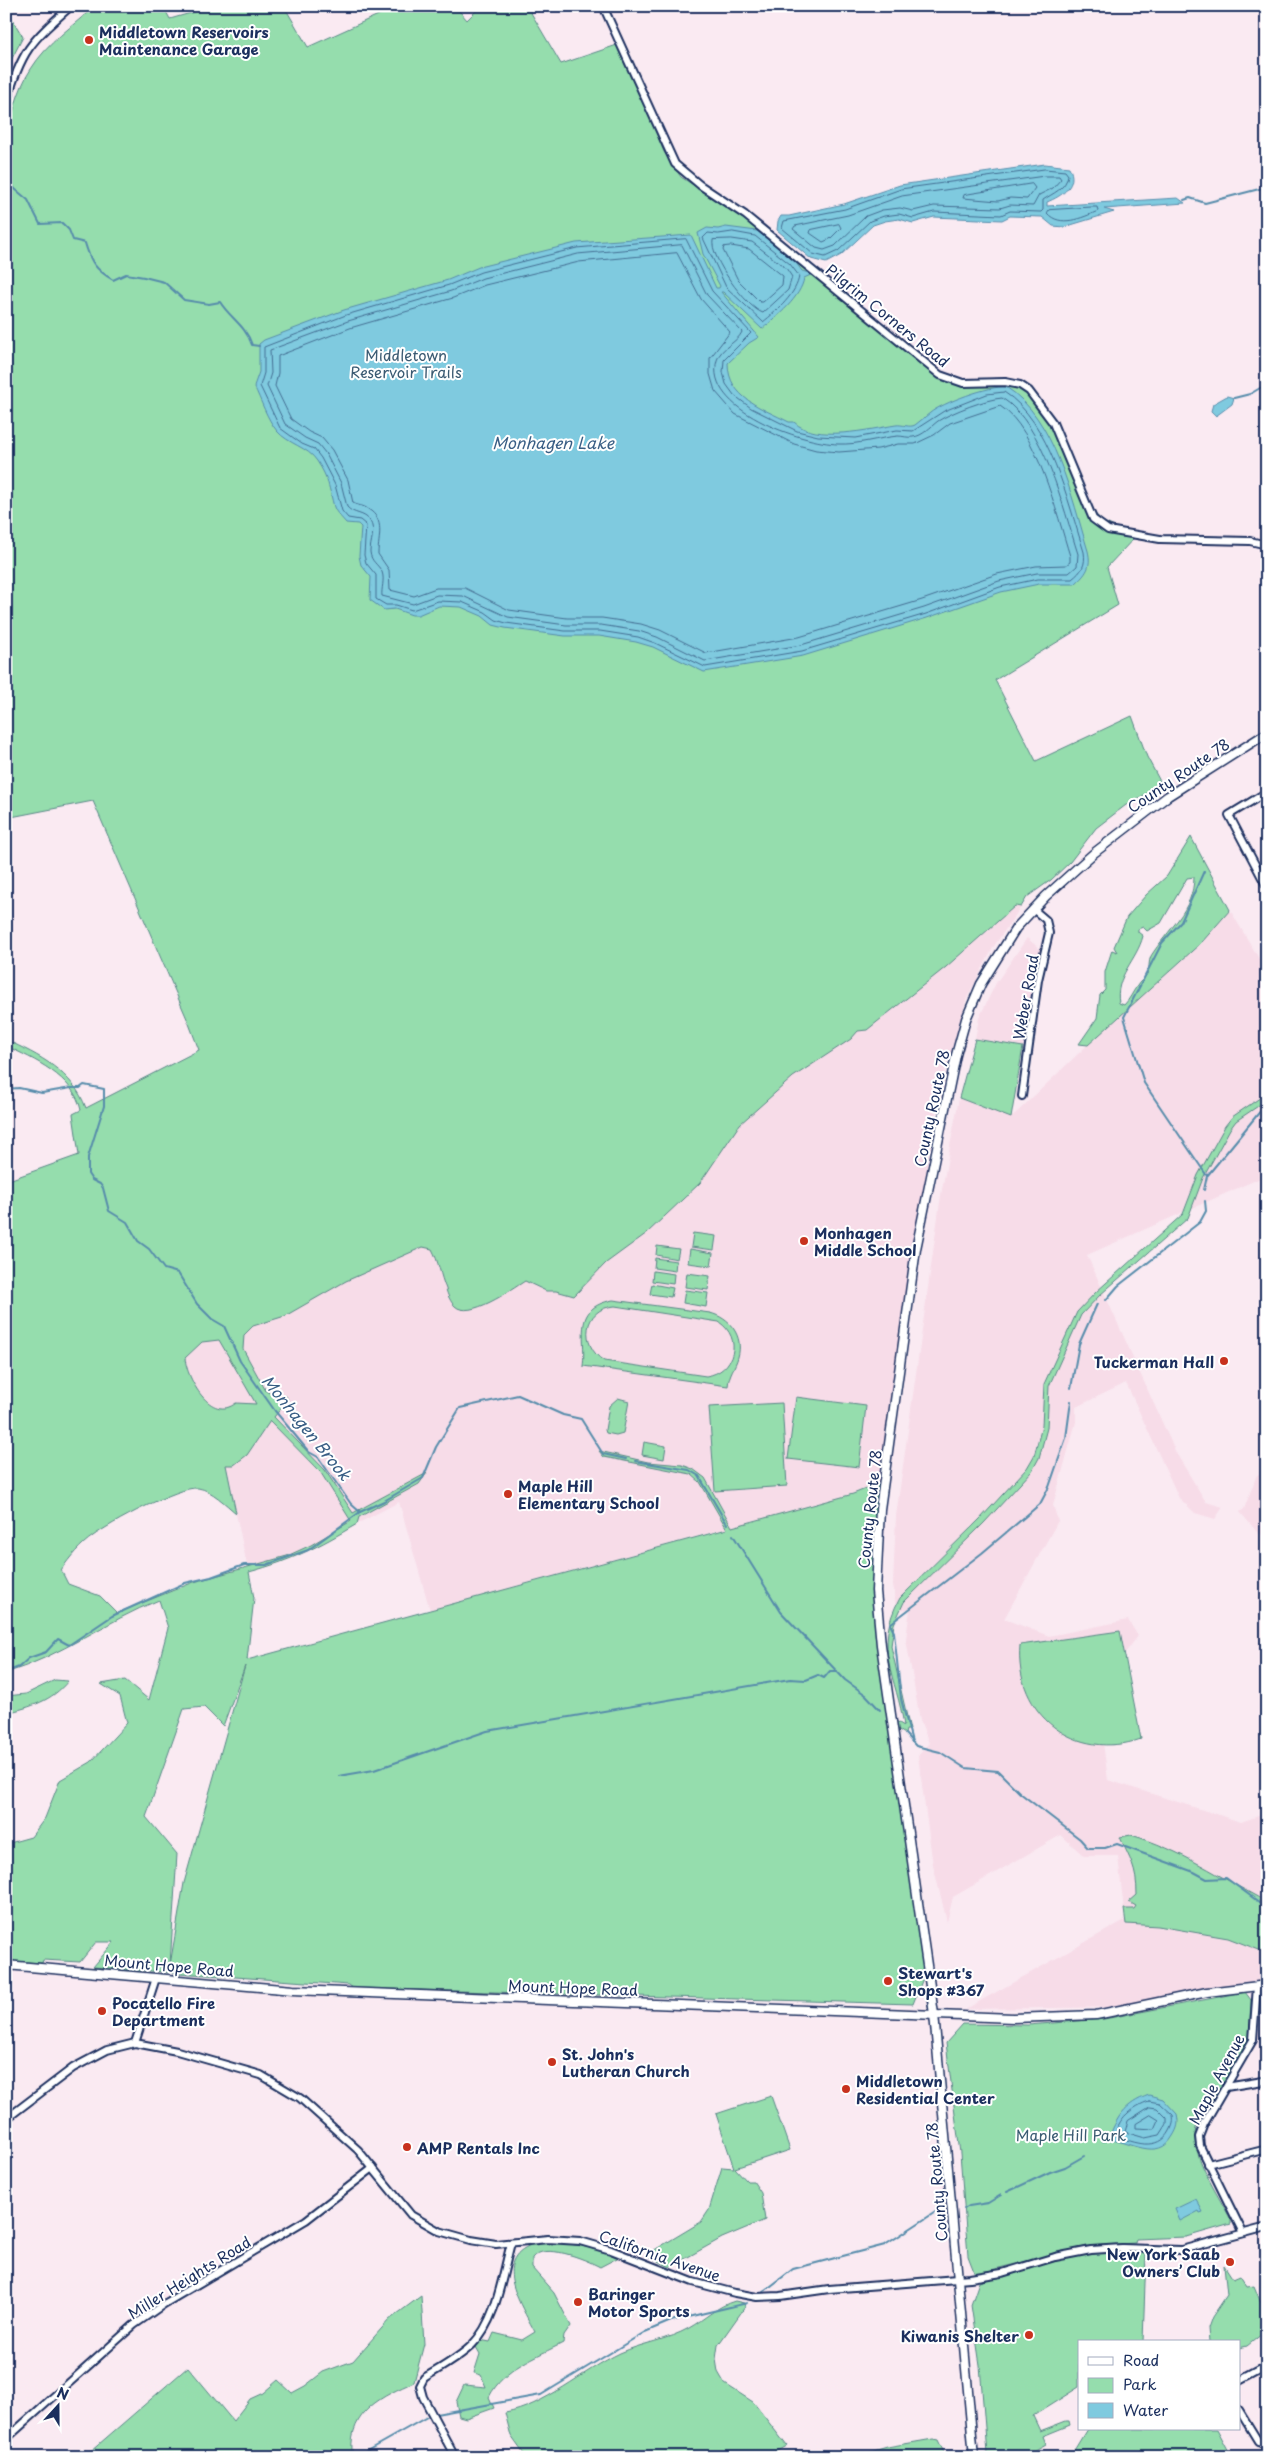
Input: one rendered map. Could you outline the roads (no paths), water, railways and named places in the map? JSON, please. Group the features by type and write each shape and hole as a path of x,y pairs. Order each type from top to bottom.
{"street":[{"path":"6,104 15,72 25,51 42,31 71,6"},
{"name":"Pilgrim Corners Road","path":"603,6 645,95 667,151 682,172 745,215 940,375 963,383 1005,382 1020,385 1029,391 1054,423 1086,506 1100,526 1128,535 1150,538 1250,541 1267,545"},
{"name":"County Route 78","path":"974,2457 934,2014 880,1645 876,1591 878,1534 916,1249 956,1055 966,1019 981,984 998,954 1034,909 1094,853 1138,817 1267,733"},
{"path":"1267,792 1229,815 1267,887"},
{"name":"Weber Road","path":"1022,1096 1038,980 1049,933 1046,920 1034,909"},
{"name":"Mount Hope Road","path":"6,1966 293,1990 1049,2018 1096,2015 1207,1992 1267,1986"},
{"path":"6,2119 90,2058 117,2046 135,2043 156,1978"},
{"name":"Maple Avenue","path":"1243,2233 1200,2146 1200,2132 1253,2040 1257,1986"},
{"name":"California Avenue","path":"135,2043 240,2067 281,2085 311,2106 358,2150 402,2207 429,2226 471,2240 511,2243 548,2239 580,2241 611,2250 693,2282 734,2293 780,2296 830,2289 959,2279 1002,2273 1078,2252 1122,2248 1173,2251 1267,2227"},
{"path":"1226,2087 1263,2082"},
{"path":"1208,2164 1267,2149"},
{"name":"Miller Heights Road","path":"6,2439 134,2325 164,2304 306,2220 373,2168"},
{"path":"454,2457 422,2397 420,2386 424,2378 468,2349 481,2333 493,2308 511,2243"},
{"path":"1240,2380 1267,2366"},
{"path":"1240,2411 1264,2443"}],"water":[{"path":"1045,164 1069,167 1072,173 1072,179 1067,189 1058,197 1047,202 1047,206 1178,198 1185,203 1104,209 1114,212 1064,227 1053,226 1042,217 1010,216 1002,220 934,217 913,223 899,219 885,221 873,225 841,255 826,263 811,259 777,230 778,221 781,216 844,204 900,185"},
{"name":"Monhagen Lake","path":"726,227 757,231 794,260 802,271 813,274 804,278 793,299 781,313 762,329 721,292 759,337 749,343 728,363 734,385 740,393 758,406 803,428 815,432 843,433 896,425 913,426 936,409 955,400 989,389 1006,387 1023,401 1037,418 1059,461 1068,484 1088,551 1089,566 1082,577 1075,584 1039,584 1001,592 927,618 803,656 704,672 653,647 636,642 599,636 565,636 505,628 493,625 482,616 461,607 439,606 418,615 412,615 395,609 384,610 370,600 371,577 361,565 359,556 361,527 358,524 346,523 338,513 334,507 330,489 321,467 313,456 277,431 267,415 254,386 259,372 259,344 264,340 344,310 448,280 479,267 576,243 691,235 716,288 719,288 720,286 703,254 698,233 707,228 718,229"},
{"path":"1227,396 1234,398 1232,404 1216,416 1211,411 1213,404"},
{"path":"1149,2095 1163,2099 1177,2114 1177,2128 1167,2144 1151,2149 1108,2140 1118,2118 1127,2107"},
{"path":"1196,2199 1203,2212 1200,2213 1199,2211 1180,2221 1175,2209"}],"waterway":[{"path":"6,177 15,189 28,200 40,224 62,223 69,230 73,240 85,243 94,265 107,276 113,280 126,274 144,277 164,282 184,300 209,304 220,302 242,327 252,345 259,346"},
{"path":"1184,200 1190,198 1205,203 1267,187"},
{"path":"1234,398 1250,394 1267,384"},
{"path":"1204,871 1181,922 1162,943 1124,1017 1144,1083 1207,1176"},
{"name":"Monhagen Brook","path":"6,1089 19,1088 42,1093 80,1088 84,1085 104,1089 104,1106 88,1157 88,1174 92,1180 103,1188 109,1211 127,1222 138,1241 149,1249 164,1269 178,1273 197,1304 212,1319 224,1326 240,1361 275,1411 309,1452 318,1457 351,1504 360,1512 384,1501 423,1478 436,1447 460,1408 518,1395 563,1415 581,1419 603,1454 626,1459"},
{"path":"1204,1190 1207,1176 1267,1103"},
{"path":"1106,1300 1118,1286 1200,1222 1206,1211 1205,1201"},
{"path":"1071,1388 1079,1344 1097,1304"},
{"path":"912,1742 901,1699 894,1632 890,1624 982,1553 1040,1504 1049,1487 1066,1438 1071,1401"},
{"name":"Monhagen Brook","path":"635,1461 689,1470 699,1476 727,1524"},
{"path":"6,1672 19,1667 29,1658 46,1652 58,1639 69,1645 112,1616 185,1583 211,1577 244,1565 266,1565 308,1550 360,1512"},
{"name":"Monhagen Brook","path":"733,1535 781,1612 845,1680 866,1695 880,1710"},
{"path":"339,1776 374,1770 487,1731 790,1679 806,1680 818,1675 824,1678 830,1671 837,1671"},
{"name":"Monhagen Brook","path":"905,1734 916,1746 940,1752 965,1768 998,1771 1020,1793 1080,1839 1088,1848 1105,1848 1117,1844 1194,1872 1207,1879 1226,1878 1267,1908"},
{"path":"1103,2141 1108,2140"},
{"path":"1007,2192 1065,2167 1084,2156"},
{"path":"964,2209 969,2206 988,2203 1001,2195"},
{"path":"762,2293 793,2269 885,2245 937,2211"},
{"path":"436,2414 541,2395 645,2332 671,2321 747,2303"},
{"path":"356,2457 427,2417"}],"place":[{"name":"Middletown Reservoirs Maintenance Garage","path":"89,40"},
{"name":"Monhagen Middle School","path":"804,1241"},
{"name":"Tuckerman Hall","path":"1224,1361"},
{"name":"Maple Hill Elementary School","path":"508,1494"},
{"name":"Stewart's Shops #367","path":"888,1981"},
{"name":"Pocatello Fire Department","path":"102,2011"},
{"name":"St. John's Lutheran Church","path":"552,2062"},
{"name":"Middletown Residential Center","path":"846,2089"},
{"name":"AMP Rentals Inc","path":"407,2147"},
{"name":"New York Saab Owners’ Club","path":"1230,2262"},
{"name":"Baringer Motor Sports","path":"578,2302"},
{"name":"Kiwanis Shelter","path":"1029,2335"}],"park label":[{"name":"Middletown Reservoir Trails","path":"406,362"},
{"name":"Maple Hill Park","path":"1071,2134"}]}
